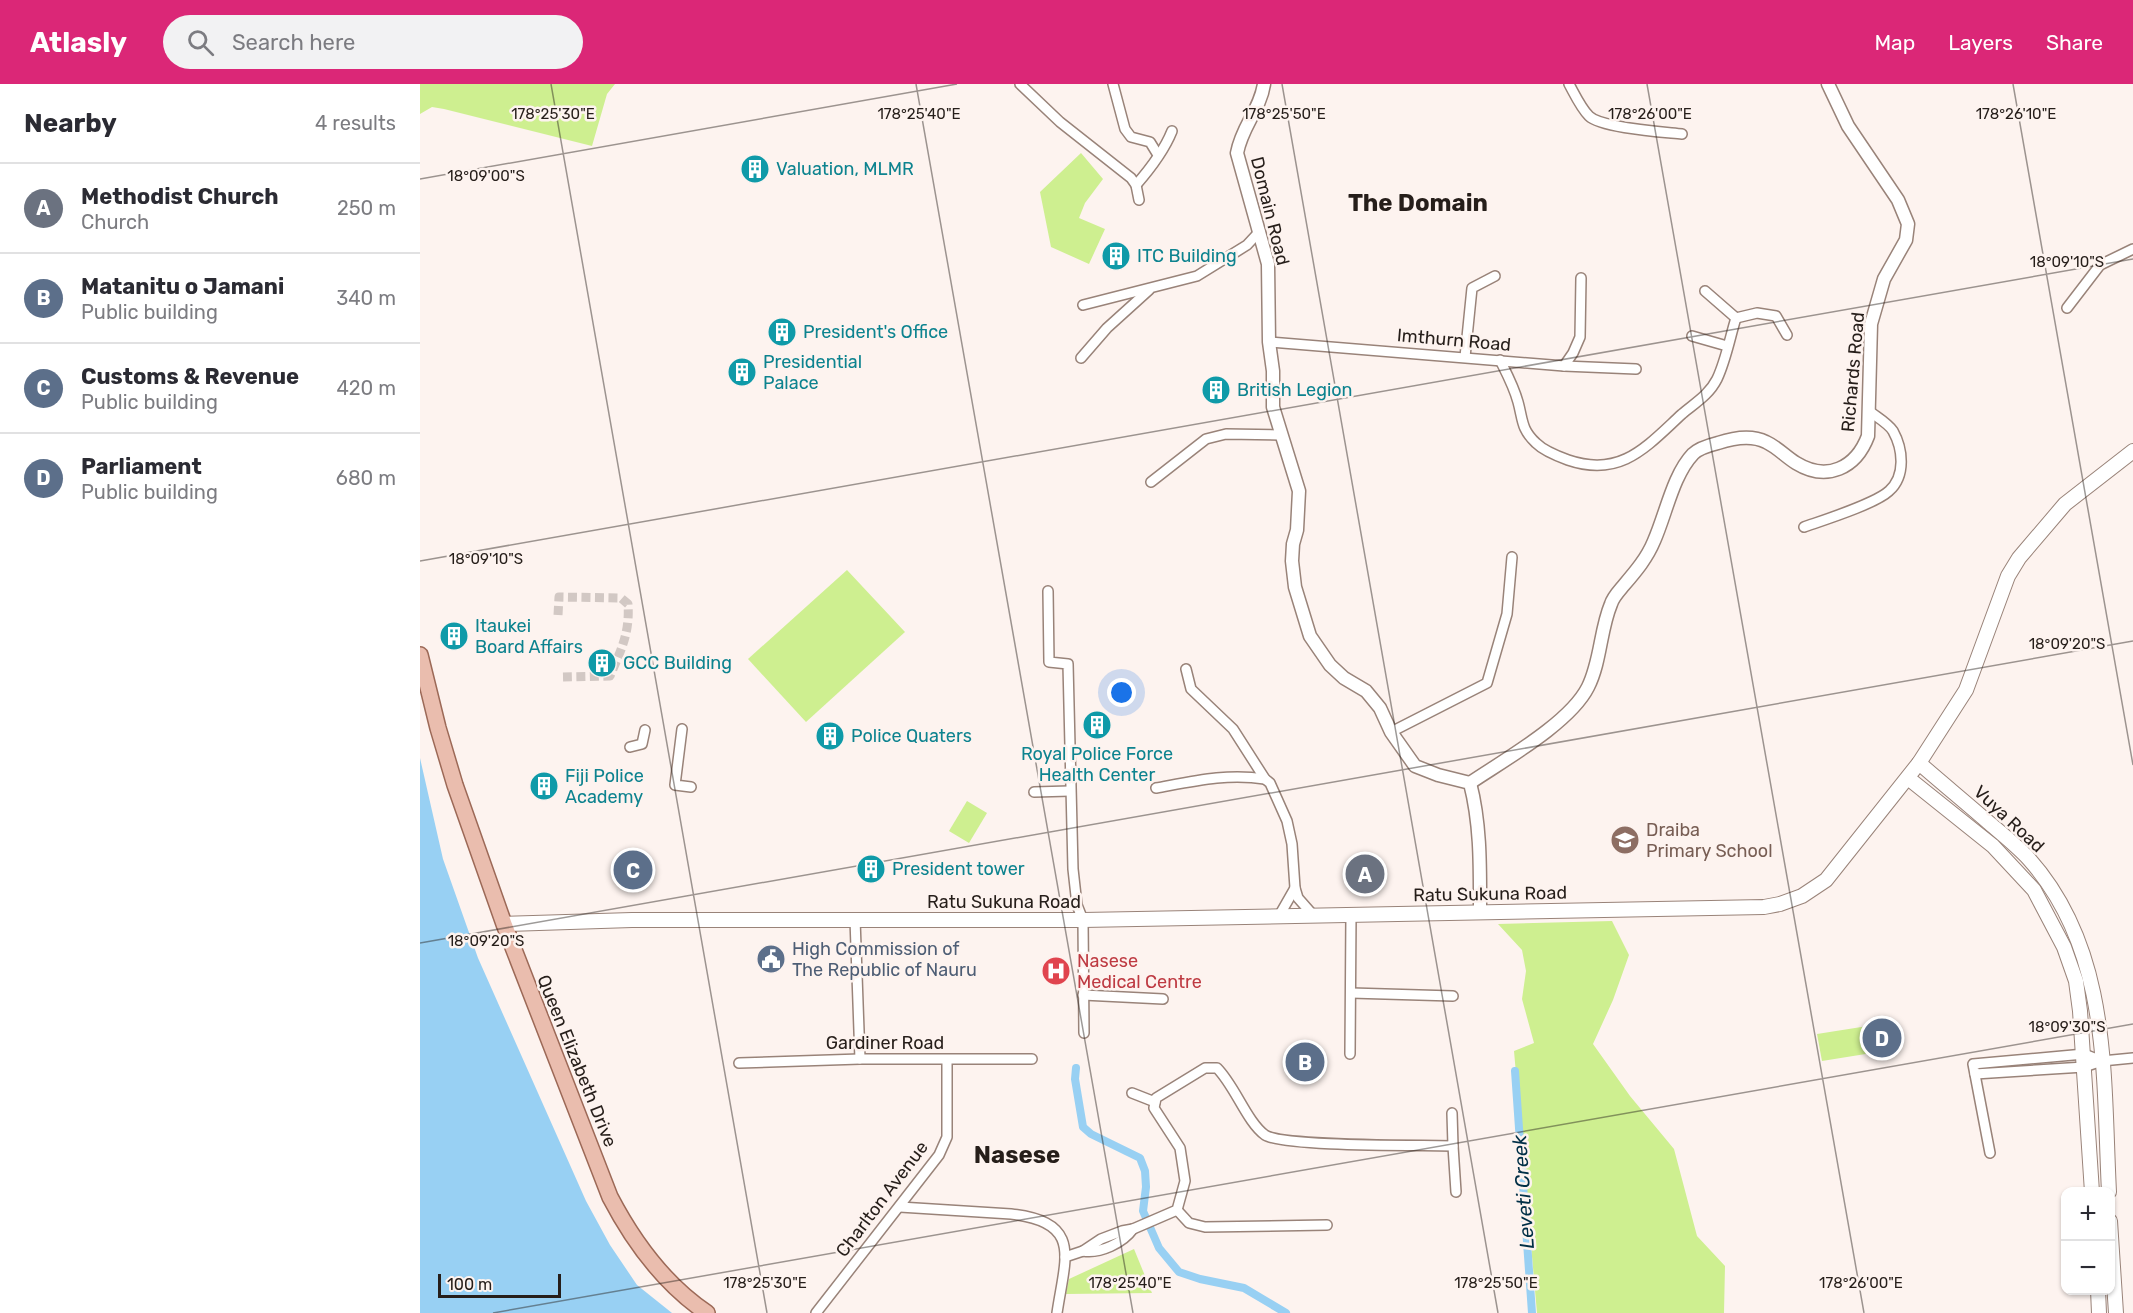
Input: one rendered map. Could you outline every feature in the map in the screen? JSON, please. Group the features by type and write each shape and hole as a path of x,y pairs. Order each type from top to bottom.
{"main road":[{"name":"Ratu Sukuna Road","path":"504,924 632,920 1083,920 1764,907 1787,902 1802,896 1826,880 1919,763 1966,690 2008,576 2019,558 2065,504 2133,451"},
{"name":"Queen Elizabeth Drive","path":"420,655 452,774 504,924 610,1197 642,1252 677,1290 708,1313"},
{"name":"Vuya Road","path":"1919,763 2028,858 2060,901 2082,950 2091,979 2102,1060 2109,1187"},
{"name":"Vuya Road","path":"1908,778 1993,846 2034,890 2060,938 2076,981 2084,1060 2092,1187"},
{"path":"2111,1241 2116,1313"},
{"path":"2098,1295 2099,1313"}],"street":[{"path":"1020,84 1060,122 1131,178 1136,185 1139,200"},
{"path":"1113,84 1125,129 1131,137 1150,142 1158,155"},
{"name":"Domain Road","path":"1264,84 1262,98 1240,138 1237,153 1268,264 1273,407 1299,491 1297,530 1292,561 1295,587 1310,636 1330,665 1344,678 1366,691 1380,708 1391,732 1415,766 1438,775 1470,783"},
{"path":"1569,84 1586,111 1597,122 1645,131 1682,134"},
{"name":"Richards Road","path":"1470,783 1562,720 1581,699 1589,686 1596,665 1611,601 1645,559 1654,541 1671,492 1694,453 1729,439 1749,438 1766,441 1798,464 1816,472 1836,470 1852,462 1863,450 1868,436 1871,324 1884,279 1906,240 1908,224 1898,200 1848,126 1828,84"},
{"path":"1136,185 1151,168 1172,130"},
{"path":"1083,305 1197,276 1247,244 1260,231"},
{"path":"2067,308 2100,265 2133,249"},
{"path":"1465,357 1472,288 1495,276"},
{"path":"1564,366 1580,337 1581,278"},
{"path":"1081,358 1107,328 1150,288"},
{"path":"1705,291 1736,318"},
{"path":"1736,318 1757,313 1776,316 1787,335"},
{"path":"1500,360 1512,382 1525,430 1537,445 1556,456 1597,467 1616,464 1635,456 1708,393 1718,378 1736,318"},
{"path":"1692,336 1727,346"},
{"name":"Imthurn Road","path":"1269,342 1564,366 1636,369"},
{"path":"1804,527 1877,499 1890,491 1899,478 1902,457 1892,430 1868,410"},
{"path":"1151,482 1206,439 1226,434 1281,435"},
{"path":"1391,732 1487,683 1507,614 1512,557"},
{"path":"1048,591 1049,662 1068,663 1073,869 1077,905 1083,920 1084,1034"},
{"path":"1186,669 1191,689 1237,735 1274,790 1287,821 1298,898 1313,915"},
{"path":"682,729 675,785 691,787"},
{"path":"630,747 642,744 645,730"},
{"path":"1156,788 1220,776 1265,779"},
{"path":"1470,783 1476,806 1480,912"},
{"path":"1034,792 1070,791"},
{"path":"1279,916 1295,888"},
{"path":"1350,1054 1351,914"},
{"path":"855,919 860,1059"},
{"path":"1351,993 1453,996"},
{"path":"1083,996 1163,999"},
{"path":"1990,1153 1974,1069 2133,1058"},
{"name":"Gardiner Road","path":"739,1063 860,1059 1032,1059"},
{"name":"Charlton Avenue","path":"816,1313 939,1155 947,1137 949,1113 947,1060"},
{"path":"1177,1210 1185,1181 1180,1148 1154,1108 1155,1102 1156,1098 1205,1068 1217,1068 1227,1077 1256,1126 1267,1136 1298,1142 1453,1146"},
{"path":"1132,1093 1155,1102"},
{"path":"1452,1113 1456,1192"},
{"path":"900,1206 1011,1214 1046,1221 1061,1235 1065,1257 1058,1313"},
{"path":"1065,1257 1083,1251 1091,1252 1126,1238 1133,1229 1177,1210"},
{"path":"1177,1210 1189,1223 1205,1227 1327,1226"}],"green space":[{"path":"420,84 615,84 607,94 592,146 444,109 432,107 420,114"},
{"path":"1081,153 1103,179 1085,203 1079,218 1105,229 1089,264 1051,247 1040,192"},
{"path":"847,570 905,632 806,722 748,659"},
{"path":"967,801 987,813 969,843 949,831"},
{"path":"1612,921 1629,955 1613,1000 1593,1044 1630,1096 1674,1149 1697,1236 1725,1266 1724,1313 1537,1313 1514,1051 1534,1043 1522,999 1526,971 1522,950 1498,924"},
{"path":"1874,1025 1878,1052 1822,1061 1817,1034"},
{"path":"1134,1249 1152,1293 1066,1294 1069,1279"}],"water":[{"path":"420,758 443,859 478,958 586,1201 610,1245 637,1285 672,1313 420,1313"}],"waterway":[{"path":"1076,1068 1075,1079 1083,1127 1091,1134 1140,1158 1145,1171 1146,1187 1143,1211 1159,1248 1179,1272 1244,1288 1286,1313"},
{"name":"Leveti Creek","path":"1515,1071 1532,1313"}],"tunnel":[{"path":"558,615 559,597 621,598 628,604 626,633 610,676 563,677"}],"place":[{"name":"Valuation, MLMR","path":"755,169"},
{"name":"ITC Building","path":"1116,256"},
{"name":"President's Office","path":"782,332"},
{"name":"Presidential Palace","path":"742,372"},
{"name":"British Legion","path":"1216,390"},
{"name":"Itaukei Board Affairs","path":"454,636"},
{"name":"GCC Building","path":"602,663"},
{"name":"Royal Police Force Health Center","path":"1097,725"},
{"name":"Police Quaters","path":"830,736"},
{"name":"Fiji Police Academy","path":"544,786"},
{"name":"Draiba Primary School","path":"1625,840"},
{"name":"President tower","path":"871,869"},
{"name":"Customs & Revenue","path":"633,870"},
{"name":"Methodist Church","path":"1365,874"},
{"name":"High Commission of The Republic of Nauru","path":"771,959"},
{"name":"Nasese Medical Centre","path":"1056,971"},
{"name":"Parliament","path":"1882,1038"},
{"name":"Matanitu o Jamani","path":"1305,1062"}],"district":[{"name":"The Domain","path":"1418,203"},
{"name":"Nasese","path":"1017,1155"}]}
